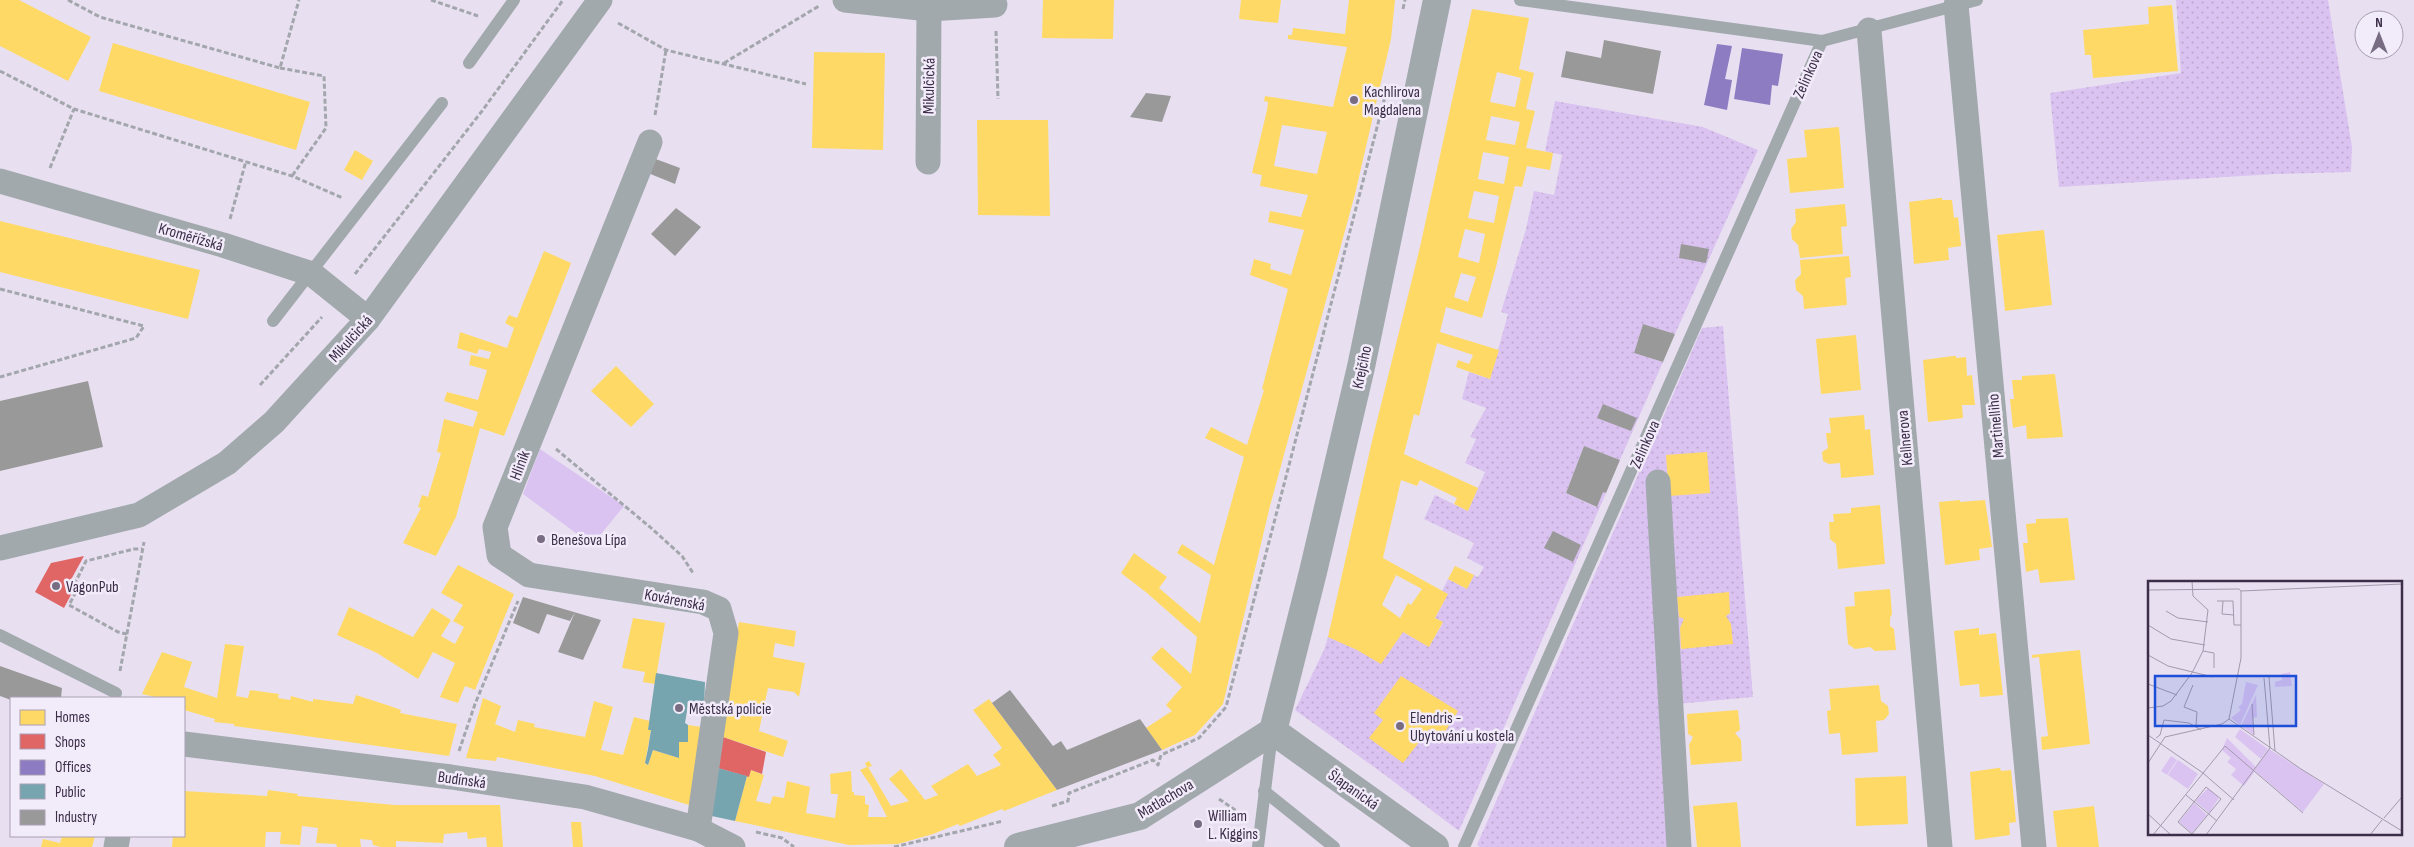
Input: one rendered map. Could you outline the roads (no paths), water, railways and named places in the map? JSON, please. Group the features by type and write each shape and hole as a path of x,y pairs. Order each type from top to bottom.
{"street":[{"name":"Mikulčická","path":"0,548 139,515 227,463 274,422 368,318 600,0"},
{"name":"Krejčího","path":"1273,731 1313,572 1361,367 1437,0"},
{"path":"833,2 929,9 995,6"},
{"name":"Martinelliho","path":"1966,2 2034,847"},
{"name":"Mikulčická","path":"928,162 929,9"},
{"name":"Kellnerova","path":"1869,30 1940,847"},
{"name":"Hliník","path":"529,575 499,555 495,527 533,427 650,142"},
{"name":"Kroměřížská","path":"0,181 312,274 368,318"},
{"name":"Zelinkova","path":"1658,482 1679,847"},
{"name":"Kovárenská","path":"529,575 703,602 718,609 726,633 698,828"},
{"name":"Matlachova","path":"1018,847 1140,816 1273,731"},
{"name":"Šlapanická","path":"1273,731 1435,847"},
{"name":"Budínská","path":"185,744 450,777 585,797 698,828 732,847"}],"lane":[{"path":"469,63 514,0"},
{"path":"1520,0 1822,41 1869,30 1966,2"},
{"name":"Zelinkova","path":"1464,847 1822,41"},
{"path":"273,322 312,274 362,205 442,103"},
{"path":"0,635 116,693"},
{"path":"1258,847 1273,731"},
{"path":"1264,791 1334,847"}],"place":[{"name":"Kachlirova Magdalena","path":"1354,100"},
{"name":"Benešova Lípa","path":"541,539"},
{"name":"VagonPub","path":"56,586"},
{"name":"Městská policie","path":"679,708"},
{"name":"Elendris - Ubytování u kostela","path":"1400,726"},
{"name":"William L. Kiggins","path":"1198,824"}]}
